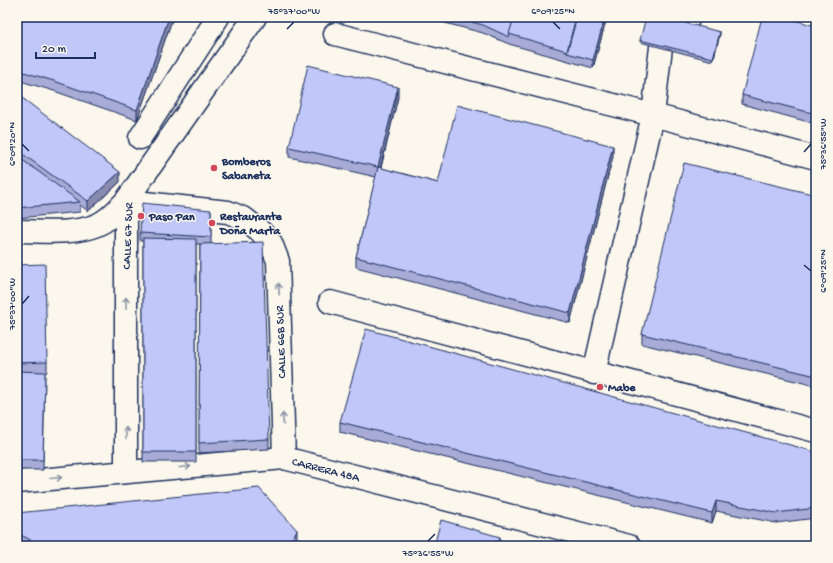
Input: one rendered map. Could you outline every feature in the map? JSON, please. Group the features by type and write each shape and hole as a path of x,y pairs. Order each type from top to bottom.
{"street":[{"path":"140,138 218,17"},
{"name":"CALLE 67 SUR","path":"126,472 126,201 255,17"},
{"path":"335,34 816,158"},
{"path":"594,373 669,49"},
{"path":"17,231 77,230 98,225 111,216 126,201"},
{"name":"CALLE 66B SUR","path":"126,201 228,212 245,219 260,231 271,243 278,261 284,458"},
{"path":"330,302 816,431"},
{"name":"CARRERA 48A","path":"17,482 284,458 629,546"}],"building":[{"path":"17,17 169,17 137,110 54,81 17,70"},
{"path":"453,17 514,17 509,37 483,25"},
{"path":"514,17 576,17 567,51 509,34"},
{"path":"577,17 605,17 593,60 567,53"},
{"path":"646,17 663,17 720,32 713,58 640,40"},
{"path":"762,17 783,17 816,26 816,114 742,95"},
{"path":"308,65 398,87 378,167 289,147"},
{"path":"17,94 120,172 88,201 17,150"},
{"path":"457,105 613,146 570,313 356,257 378,167 438,183"},
{"path":"17,156 80,202 17,208"},
{"path":"684,163 816,195 816,376 642,334"},
{"path":"142,203 211,210 211,237 140,233"},
{"path":"143,238 196,239 196,452 143,452"},
{"path":"263,242 269,439 199,443 200,244"},
{"path":"45,264 47,362 17,363 17,265"},
{"path":"366,329 816,452 816,508 776,513 716,501 712,513 340,422"},
{"path":"17,371 45,372 43,460 17,460"},
{"path":"259,488 297,530 288,546 42,546 17,533 17,513"},
{"path":"441,520 500,537 498,546 434,546"}],"place":[{"name":"Bomberos Sabaneta","path":"214,168"},
{"name":"Paso Pan","path":"141,216"},
{"name":"Restaurante Doña Marta","path":"212,223"},
{"name":"Mabe","path":"600,387"}]}
